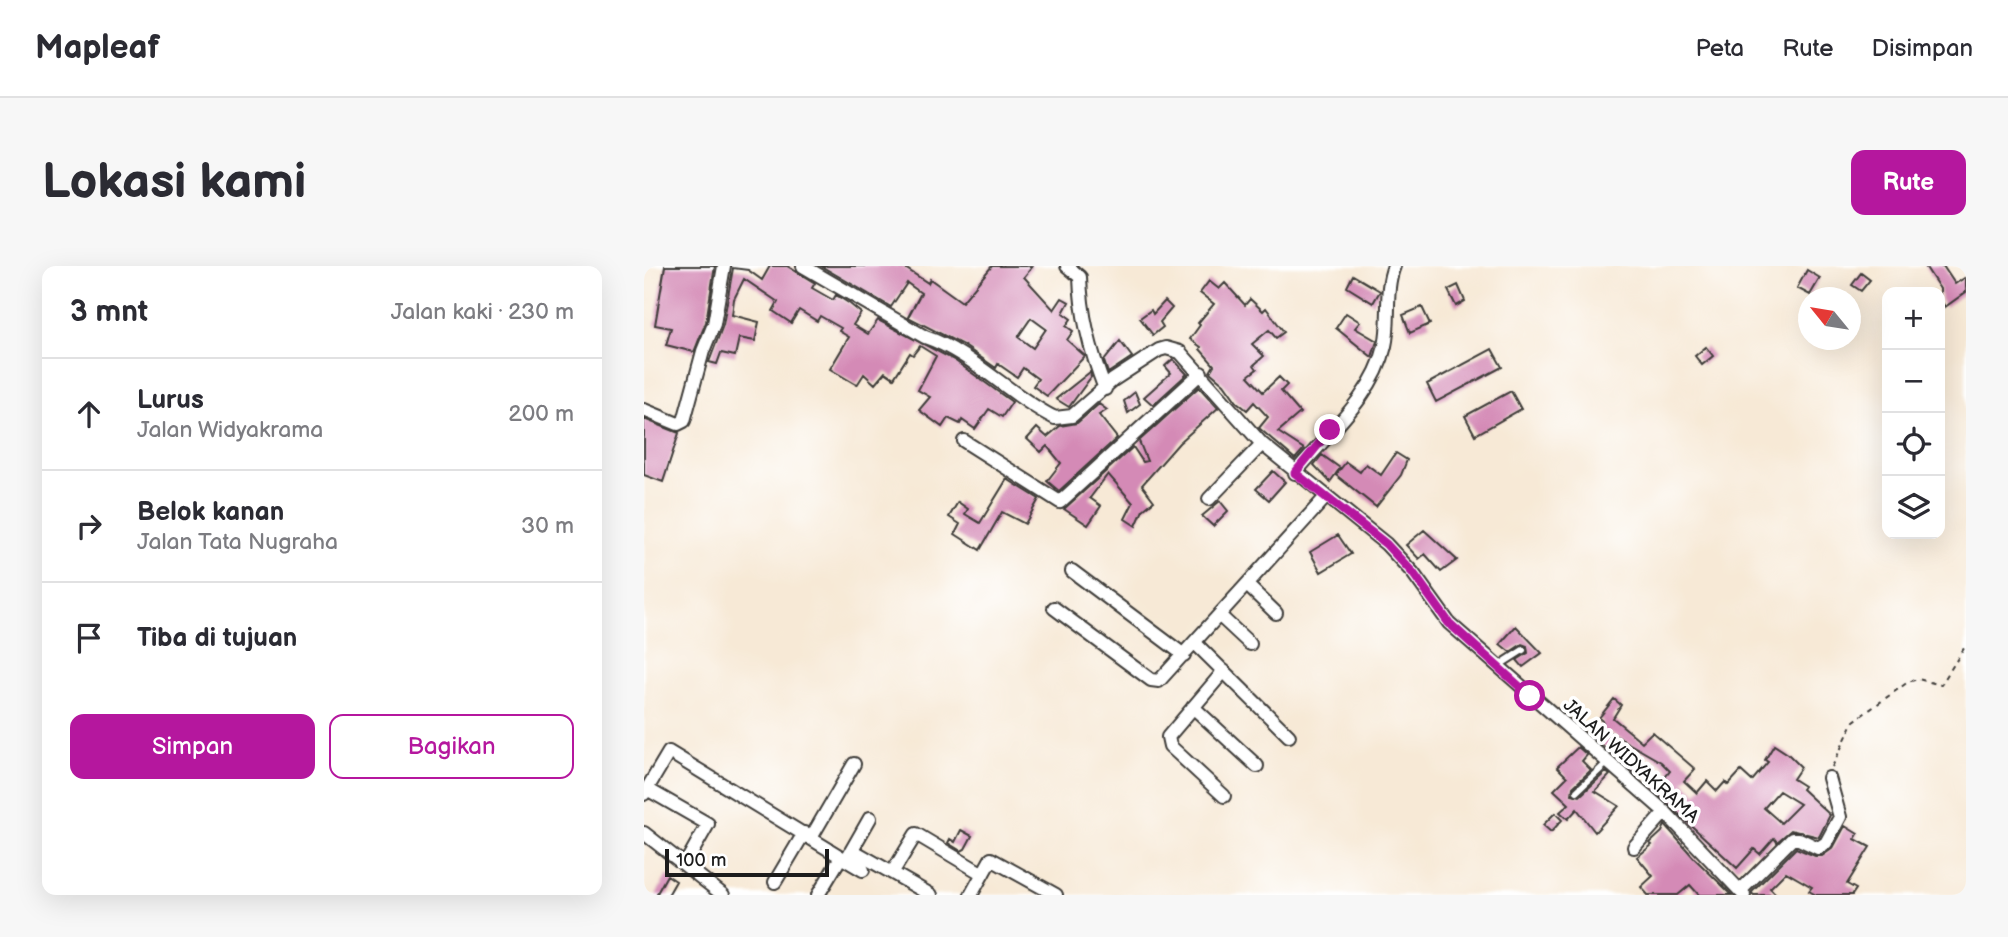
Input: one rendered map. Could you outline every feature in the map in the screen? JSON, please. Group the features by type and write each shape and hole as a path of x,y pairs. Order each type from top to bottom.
{"street":[{"path":"644,411 678,424 684,421 703,351 714,324 724,266"},
{"name":"JALAN WIDYAKRAMA","path":"803,266 902,325 946,344 968,362 1055,418 1072,416 1133,366 1166,348 1185,356 1262,444 1401,558 1449,623 1665,812 1742,893"},
{"path":"1067,266 1080,276 1079,296 1089,331 1092,355 1105,388"},
{"path":"1295,473 1365,390 1380,362 1388,331 1389,288 1394,266"},
{"path":"964,441 1060,502 1201,373"},
{"path":"1209,499 1262,444"},
{"path":"1054,608 1155,682 1163,679 1325,498"},
{"path":"1072,572 1184,655"},
{"path":"1247,585 1276,613"},
{"path":"1219,615 1251,645"},
{"path":"1195,643 1289,736"},
{"path":"1224,671 1168,737 1168,742 1224,796"},
{"path":"1193,707 1257,766"},
{"path":"687,861 708,824 645,791 669,752 807,836 846,856 892,873 931,895"},
{"path":"775,882 854,764"},
{"path":"1742,893 1792,839 1818,848 1826,843 1840,817 1829,778"},
{"path":"1634,847 1665,812"},
{"path":"818,895 870,818"},
{"path":"644,832 723,895"},
{"path":"892,873 916,834 983,874"},
{"path":"846,856 863,870"},
{"path":"971,895 991,859 1056,895"}],"lane":[{"path":"1497,667 1523,650"},
{"path":"1577,791 1608,762"}],"path":[{"path":"1829,778 1854,721 1908,682 1918,680 1941,685 1966,645"}],"building":[{"path":"665,266 715,266 706,322 694,352 666,345 671,328 655,325"},
{"path":"770,266 787,266 815,283 812,288 833,300 836,295 850,304 861,313 853,325 868,334 878,320 954,360 1012,402 1002,417 989,409 975,429 962,420 960,424 948,418 942,427 919,410 930,397 918,390 936,356 920,346 913,355 910,353 894,378 885,372 875,384 864,374 857,385 830,369 849,337 839,331 841,328 820,316 817,321 799,310 791,323 773,311 778,302 744,279 734,299 732,315 759,322 755,341 739,338 735,356 721,353 717,364 709,362 723,325 733,268 748,270 762,280"},
{"path":"821,266 902,266 928,283 930,279 962,302 992,266 1033,266 1024,277 1054,310 1062,298 1069,302 1063,313 1071,319 1066,326 1073,331 1067,340 1085,356 1047,396 1033,386 1038,379 1023,368 1017,377 998,364 996,368 963,345 908,317 921,293 907,283 891,307","holes":["1031,318 1046,329 1033,348 1018,337"]},
{"path":"1925,266 1943,266 1955,284 1966,277 1966,292 1945,307 1945,287 1939,287"},
{"path":"1807,270 1820,278 1815,287 1797,288"},
{"path":"1861,273 1870,280 1861,291 1861,287 1852,285"},
{"path":"1353,275 1380,291 1373,303 1347,287"},
{"path":"1209,281 1219,289 1225,283 1245,305 1250,299 1263,311 1266,308 1284,332 1276,338 1269,330 1252,344 1264,356 1254,365 1257,369 1248,376 1263,392 1279,377 1287,385 1281,391 1300,413 1278,432 1304,449 1295,459 1259,428 1268,417 1254,402 1247,410 1237,402 1224,384 1210,372 1214,365 1201,347 1190,339 1200,325 1198,323 1214,304 1200,293"},
{"path":"1458,285 1465,301 1456,306 1448,290"},
{"path":"1165,301 1172,308 1160,322 1163,327 1153,335 1140,318 1151,310 1153,314"},
{"path":"1422,307 1430,324 1410,333 1403,315"},
{"path":"1346,313 1360,322 1355,328 1377,341 1372,357 1336,328"},
{"path":"1120,341 1132,357 1108,373 1104,361"},
{"path":"1706,347 1713,356 1702,365 1695,356"},
{"path":"1492,349 1502,367 1436,402 1427,384"},
{"path":"1173,359 1187,374 1153,405 1144,397 1171,373 1165,366"},
{"path":"1090,372 1091,377 1069,407 1056,399"},
{"path":"1199,387 1218,408 1179,443 1142,485 1154,501 1143,510 1136,526 1125,519 1133,503 1108,474 1090,498 1101,506 1088,525 1064,509 1133,447 1143,462 1147,461 1139,441"},
{"path":"1511,391 1521,409 1475,435 1465,416"},
{"path":"1135,392 1140,404 1128,413 1124,401"},
{"path":"1099,404 1107,410 1099,415 1117,438 1059,491 1047,481 1061,463 1047,446 1041,452 1027,439 1037,428 1047,437 1060,426 1077,423"},
{"path":"644,419 679,433 663,482 644,475"},
{"path":"1396,453 1407,460 1401,475 1376,507 1336,475 1346,462 1360,472 1366,464 1381,475"},
{"path":"1322,455 1340,468 1330,482 1314,465"},
{"path":"1273,471 1285,482 1269,500 1256,489"},
{"path":"1007,479 1039,499 1025,524 1002,512 980,550 955,534 960,524 949,517 958,502 968,509 965,514 980,523"},
{"path":"1220,501 1228,511 1213,526 1202,516"},
{"path":"1424,530 1457,560 1441,572 1425,554 1419,559 1406,545"},
{"path":"1338,535 1351,554 1321,572 1310,552"},
{"path":"1516,626 1542,653 1523,667 1517,660 1528,653 1527,646 1522,644 1510,652 1500,644"},
{"path":"1614,699 1621,705 1613,718 1642,742 1652,732 1695,769 1684,781 1697,793 1707,781 1717,791 1725,782 1728,785 1741,771 1752,781 1768,762 1765,760 1774,745 1801,767 1793,779 1804,786 1802,789 1830,815 1819,837 1791,830 1777,842 1774,838 1760,854 1754,849 1737,868 1654,791 1670,771 1661,762 1609,732 1607,735 1643,769 1637,776 1592,736 1603,722 1599,718","holes":["1779,791 1800,804 1781,823 1764,808"]},
{"path":"1578,747 1587,755 1582,761 1591,770 1573,787 1572,794 1580,796 1606,772 1610,775 1595,791 1619,806 1595,832 1577,809 1568,819 1560,812 1569,804 1554,790 1567,777 1557,767"},
{"path":"1555,813 1562,820 1551,832 1543,825"},
{"path":"1665,825 1732,895 1699,895 1690,885 1678,895 1648,895 1641,887 1653,876 1637,857 1652,845 1650,843 1662,832"},
{"path":"1845,826 1858,834 1855,839 1870,847 1847,884 1856,889 1852,895 1816,895 1809,891 1812,887 1786,872 1770,888 1777,895 1753,895 1752,892 1796,848 1822,856 1833,848"},
{"path":"961,830 972,836 961,851 948,843 950,839 955,842"},
{"path":"667,875 676,881 668,895 656,895"}],"route":[{"path":"1330,430 1295,473 1401,558 1449,623 1530,696"}]}
